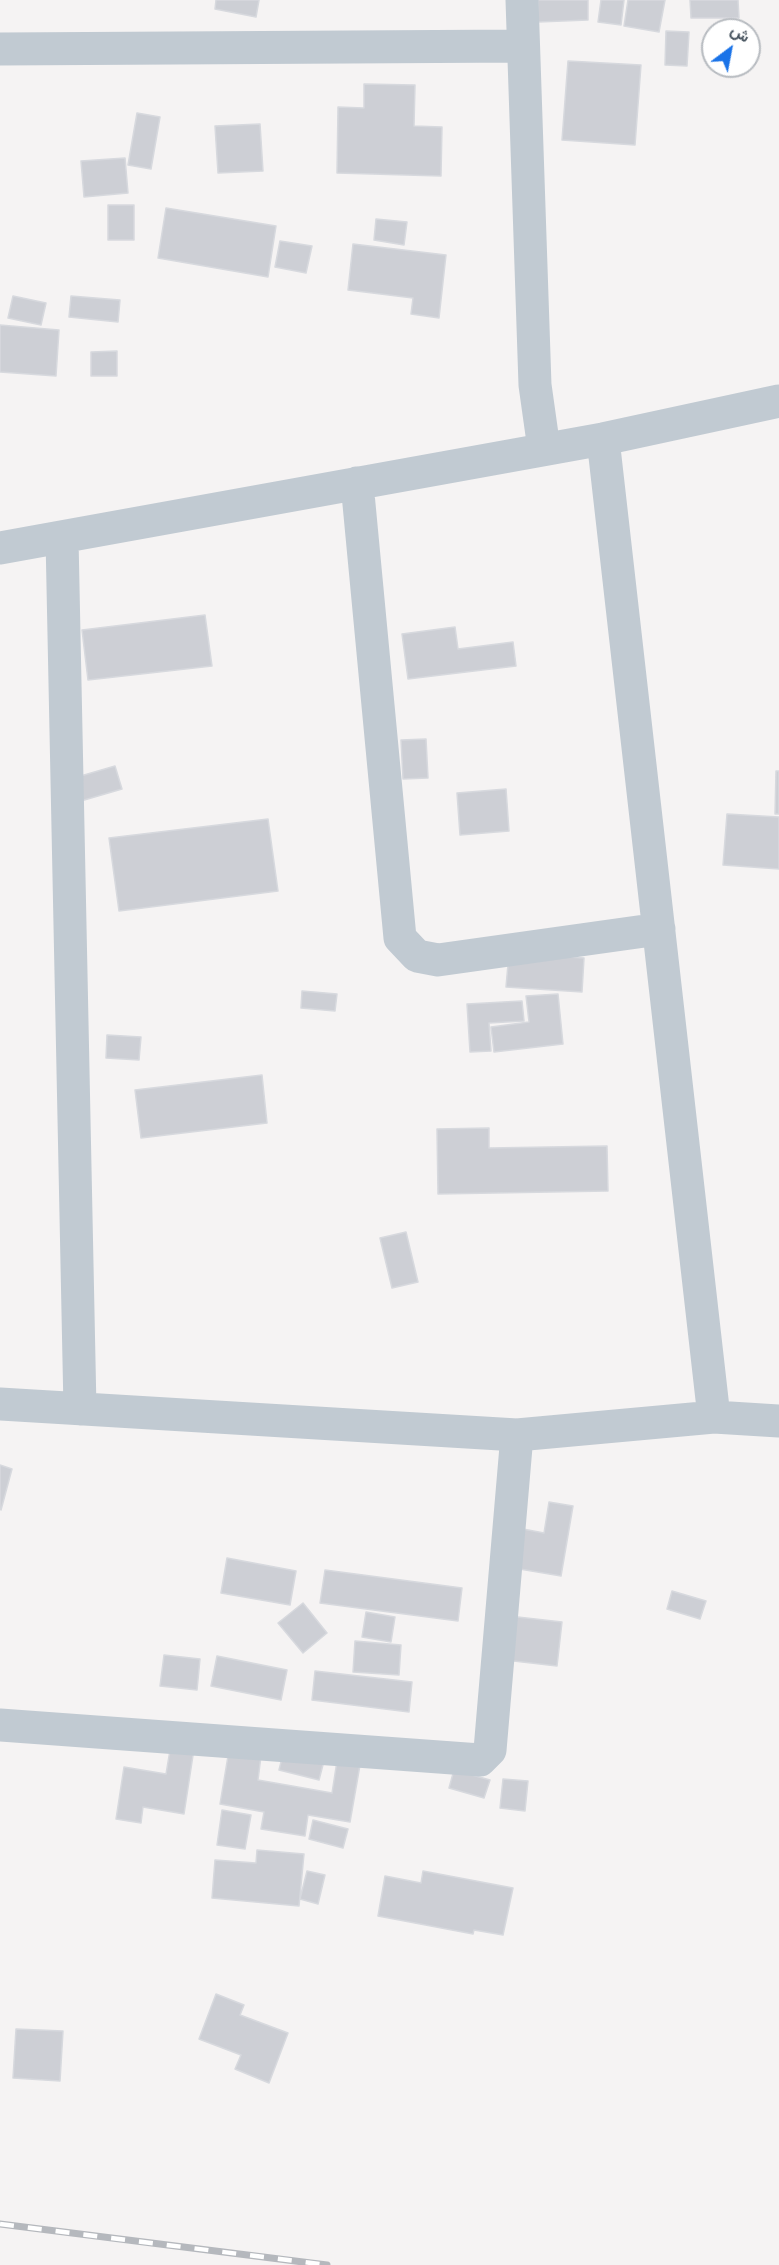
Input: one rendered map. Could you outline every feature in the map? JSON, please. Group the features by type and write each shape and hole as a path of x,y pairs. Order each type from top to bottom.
{"street":[{"path":"522,0 535,385 544,448"},
{"path":"0,49 523,45"},
{"path":"0,548 603,439 779,401"},
{"path":"603,439 714,1417"},
{"path":"357,483 400,938 417,956 438,960 658,928"},
{"path":"62,538 80,1408"},
{"path":"0,1404 518,1436 714,1417 779,1422"},
{"path":"0,1725 480,1761 490,1750 518,1436"}],"building":[{"path":"216,0 259,0 256,17 215,9"},
{"path":"538,0 588,0 588,20 538,22"},
{"path":"601,0 624,0 621,25 598,22"},
{"path":"628,0 665,0 659,32 624,26"},
{"path":"690,0 738,0 739,18 691,18"},
{"path":"666,31 689,32 687,66 665,65"},
{"path":"568,61 641,65 635,145 562,140"},
{"path":"364,84 415,85 414,126 442,127 441,176 337,173 338,107 364,108"},
{"path":"137,113 160,117 151,169 128,165"},
{"path":"260,124 263,171 218,173 215,126"},
{"path":"125,158 128,193 84,197 81,161"},
{"path":"108,205 134,205 134,240 108,240"},
{"path":"166,208 276,226 268,277 158,258"},
{"path":"376,219 407,222 404,245 374,240"},
{"path":"280,241 312,246 306,273 275,267"},
{"path":"353,244 446,255 439,318 411,314 413,298 348,290"},
{"path":"13,296 46,303 41,325 8,318"},
{"path":"71,296 120,300 118,322 69,317"},
{"path":"0,325 59,330 56,376 0,372"},
{"path":"117,351 117,376 91,376 91,352"},
{"path":"205,615 212,666 88,680 82,630"},
{"path":"455,627 458,649 513,642 516,666 408,679 402,634"},
{"path":"426,739 428,778 403,779 401,740"},
{"path":"115,766 122,789 74,803 67,780"},
{"path":"776,771 779,771 779,814 775,814"},
{"path":"506,789 509,831 460,835 457,793"},
{"path":"727,814 779,817 779,869 723,865"},
{"path":"268,819 278,891 119,911 109,838"},
{"path":"509,953 584,958 582,992 506,987"},
{"path":"302,991 337,994 335,1011 301,1008"},
{"path":"558,994 563,1044 494,1052 491,1027 529,1022 526,996"},
{"path":"522,1001 524,1021 489,1023 491,1051 470,1052 467,1004"},
{"path":"107,1035 141,1037 139,1060 106,1058"},
{"path":"262,1075 267,1123 141,1138 135,1090"},
{"path":"489,1128 489,1148 607,1146 608,1191 438,1194 437,1129"},
{"path":"406,1232 418,1282 392,1288 380,1238"},
{"path":"0,1465 12,1469 1,1510 0,1509"},
{"path":"549,1502 573,1506 561,1576 496,1565 502,1525 544,1533"},
{"path":"227,1558 296,1571 290,1605 221,1593"},
{"path":"325,1570 462,1588 458,1621 320,1603"},
{"path":"672,1591 706,1601 700,1619 667,1609"},
{"path":"303,1603 327,1633 303,1653 278,1623"},
{"path":"366,1612 395,1617 391,1642 362,1637"},
{"path":"491,1614 562,1622 557,1666 505,1660"},
{"path":"355,1641 401,1645 399,1675 353,1672"},
{"path":"164,1655 200,1659 197,1690 160,1686"},
{"path":"217,1656 287,1670 281,1700 211,1686"},
{"path":"315,1671 412,1682 409,1712 312,1700"},
{"path":"171,1744 194,1749 184,1814 143,1807 141,1823 116,1819 124,1767 166,1774"},
{"path":"229,1750 261,1756 258,1780 332,1793 337,1761 360,1765 350,1822 308,1815 305,1836 261,1829 264,1812 220,1804"},
{"path":"284,1750 324,1761 319,1780 279,1770"},
{"path":"454,1770 490,1780 484,1798 449,1788"},
{"path":"503,1779 528,1781 525,1811 500,1808"},
{"path":"222,1810 251,1815 245,1849 217,1845"},
{"path":"313,1820 348,1829 343,1848 309,1839"},
{"path":"257,1850 304,1854 299,1906 212,1898 215,1860 256,1863"},
{"path":"307,1871 325,1875 318,1904 300,1899"},
{"path":"423,1871 513,1888 503,1935 474,1930 473,1934 378,1916 385,1876 421,1883"},
{"path":"216,1994 244,2005 240,2015 288,2033 269,2083 235,2069 241,2055 199,2039"},
{"path":"16,2029 63,2031 60,2081 13,2078"}],"railway":[{"path":"0,2224 327,2265"}]}
